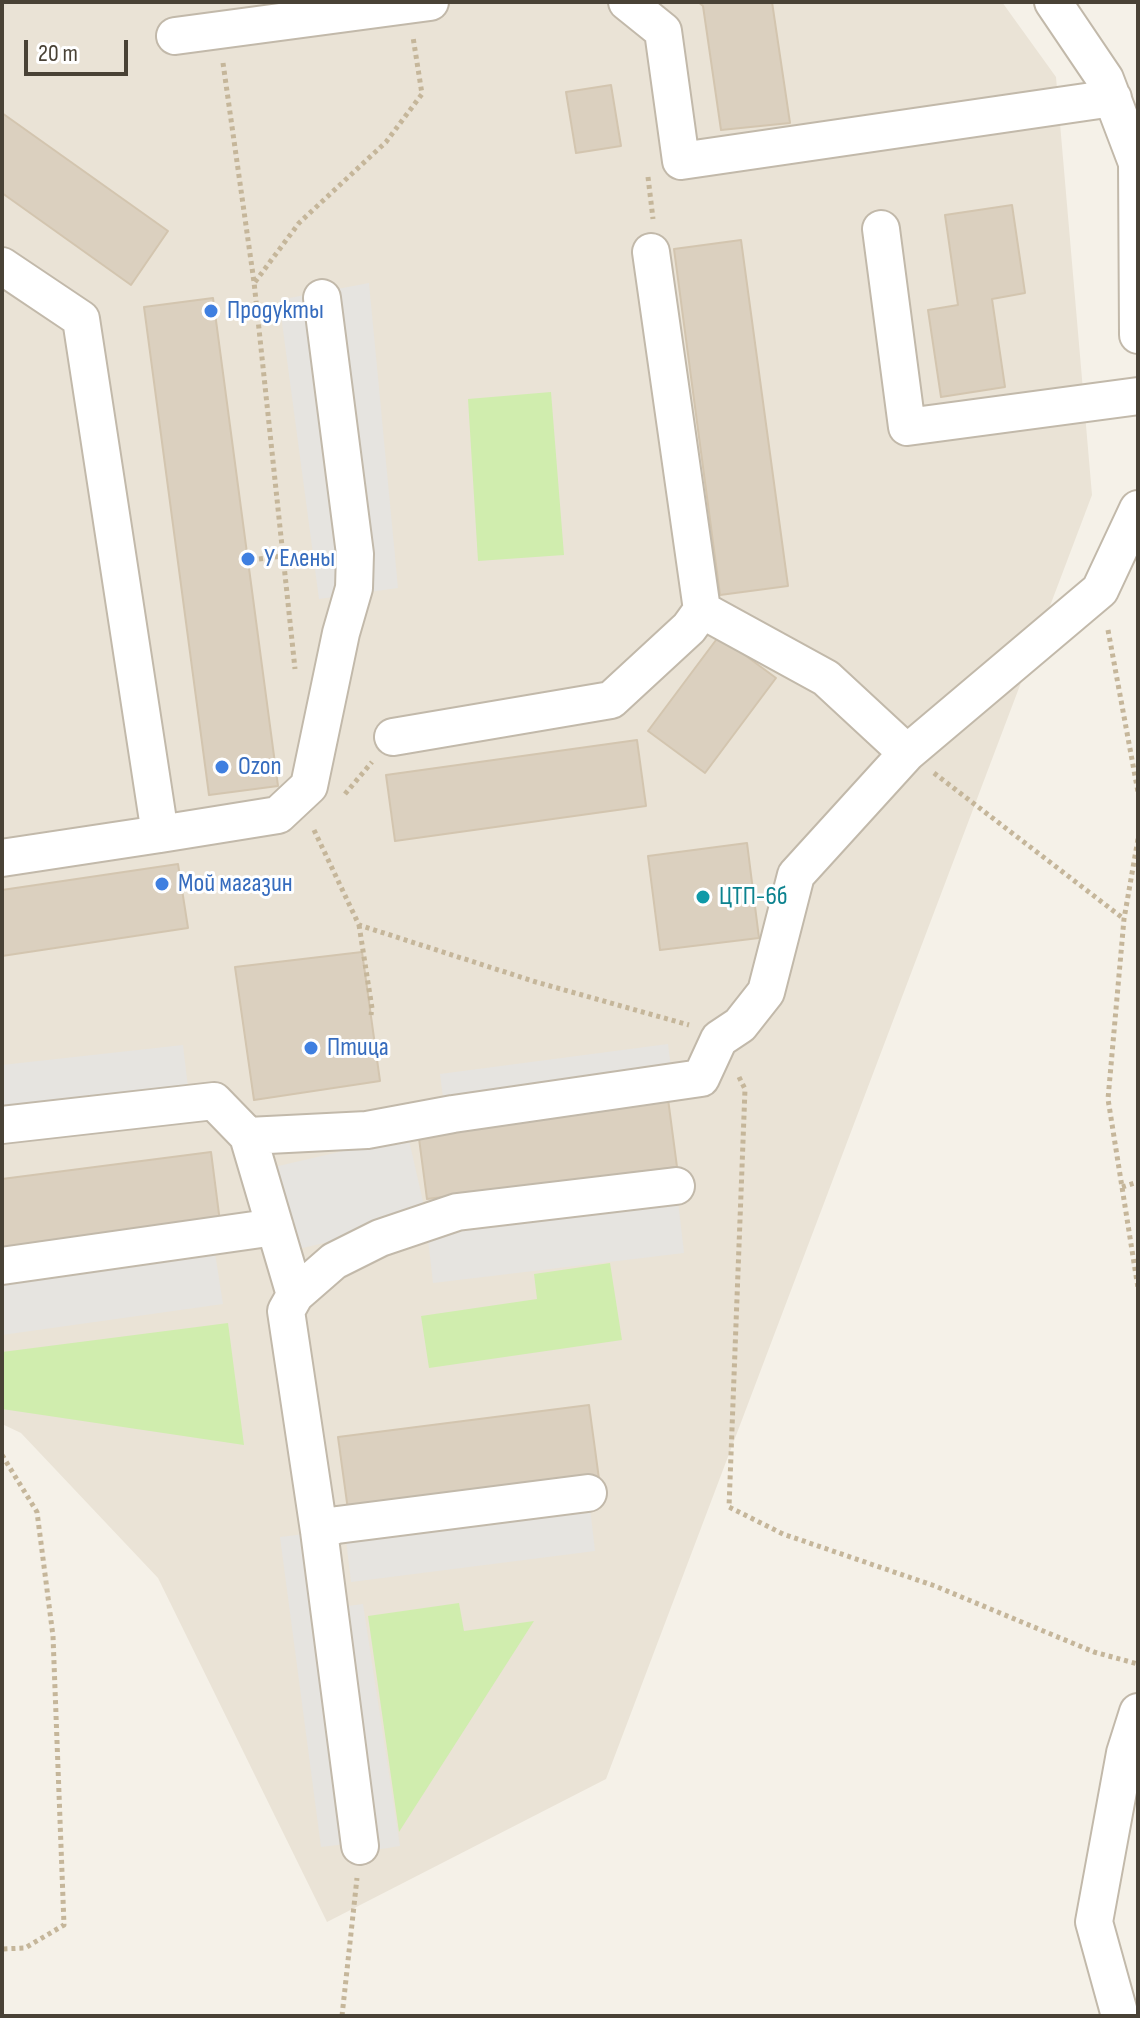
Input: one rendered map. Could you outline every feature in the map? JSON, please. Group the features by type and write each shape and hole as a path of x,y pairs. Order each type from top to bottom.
{"lane":[{"path":"627,2 663,31 681,161 1113,98"},
{"path":"1053,2 1105,79 1137,163 1138,335"},
{"path":"175,36 419,4"},
{"path":"881,229 907,427 1138,396"},
{"path":"393,737 611,700 689,628 702,610 652,237"},
{"path":"2,266 81,319 160,834"},
{"path":"2,858 278,815 309,786 341,633 354,588 355,554 322,298"},
{"path":"248,1136 367,1130 453,1114 701,1078 719,1039 740,1025 766,992 796,875 907,753 1100,590 1138,509"},
{"path":"702,610 826,678 907,753"},
{"path":"2,1125 214,1101 248,1136 295,1295"},
{"path":"360,1846 319,1531 286,1311 295,1295 334,1261 380,1238 457,1212 676,1186"},
{"path":"2,1266 275,1227"},
{"path":"319,1531 337,1525 588,1493"},
{"path":"1120,2016 1094,1922 1125,1753 1138,1712"}],"path":[{"path":"254,282 299,223 386,142 422,94 419,4"},
{"path":"222,56 252,269"},
{"path":"648,172 652,237"},
{"path":"259,559 283,556"},
{"path":"1100,590 1138,792"},
{"path":"907,753 1124,919"},
{"path":"1138,839 1124,919 1108,1099 1138,1288"},
{"path":"359,925 371,1015"},
{"path":"1122,1187 1138,1182"},
{"path":"2,1455 37,1512 53,1636 64,1925 25,1948 2,1949"},
{"path":"342,2016 360,1846"}],"shaded area":[{"path":"2,2 1002,2 1056,77 1092,495 606,1779 327,1922 158,1578 21,1433 2,1424"},
{"path":"369,283 398,588 319,599 279,300"},
{"path":"668,1044 672,1075 444,1105 440,1074"},
{"path":"183,1045 189,1096 2,1117 2,1065"},
{"path":"408,1136 427,1219 294,1250 274,1167"},
{"path":"678,1201 684,1253 433,1283 427,1231"},
{"path":"215,1253 223,1304 2,1335 2,1283"},
{"path":"590,1508 595,1551 351,1582 346,1540"},
{"path":"313,1533 354,1843 321,1847 280,1537"},
{"path":"363,1604 400,1846 369,1851 333,1608"}],"green space":[{"path":"551,392 564,555 478,561 468,399"},
{"path":"610,1263 622,1340 429,1368 421,1316 537,1299 534,1274"},
{"path":"228,1323 244,1445 2,1409 2,1352"},
{"path":"459,1603 464,1631 534,1621 399,1832 368,1616"}],"building":[{"path":"698,2 772,2 790,123 721,130 703,6"},
{"path":"611,85 621,146 576,153 566,92"},
{"path":"2,113 168,231 131,285 2,193"},
{"path":"1012,205 1025,293 992,299 1005,387 941,397 928,310 958,305 945,215"},
{"path":"741,240 788,586 720,595 674,249"},
{"path":"213,298 278,786 209,795 144,307"},
{"path":"719,636 776,678 705,773 648,731"},
{"path":"637,740 646,806 395,841 386,775"},
{"name":"ЦТП-6б","path":"747,843 759,938 660,950 648,856"},
{"path":"178,864 188,928 2,956 2,890"},
{"name":"Птица","path":"362,952 380,1081 254,1100 235,967"},
{"path":"668,1099 677,1167 427,1199 418,1131"},
{"path":"211,1152 220,1222 2,1251 2,1179"},
{"path":"589,1405 599,1479 348,1510 338,1437"}],"place":[{"name":"Продукты","path":"211,311"},
{"name":"У Елены","path":"248,559"},
{"name":"Ozon","path":"222,767"},
{"name":"Мой магазин","path":"162,884"},
{"name":"ЦТП-6б","path":"703,897"},
{"name":"Птица","path":"311,1048"}]}
